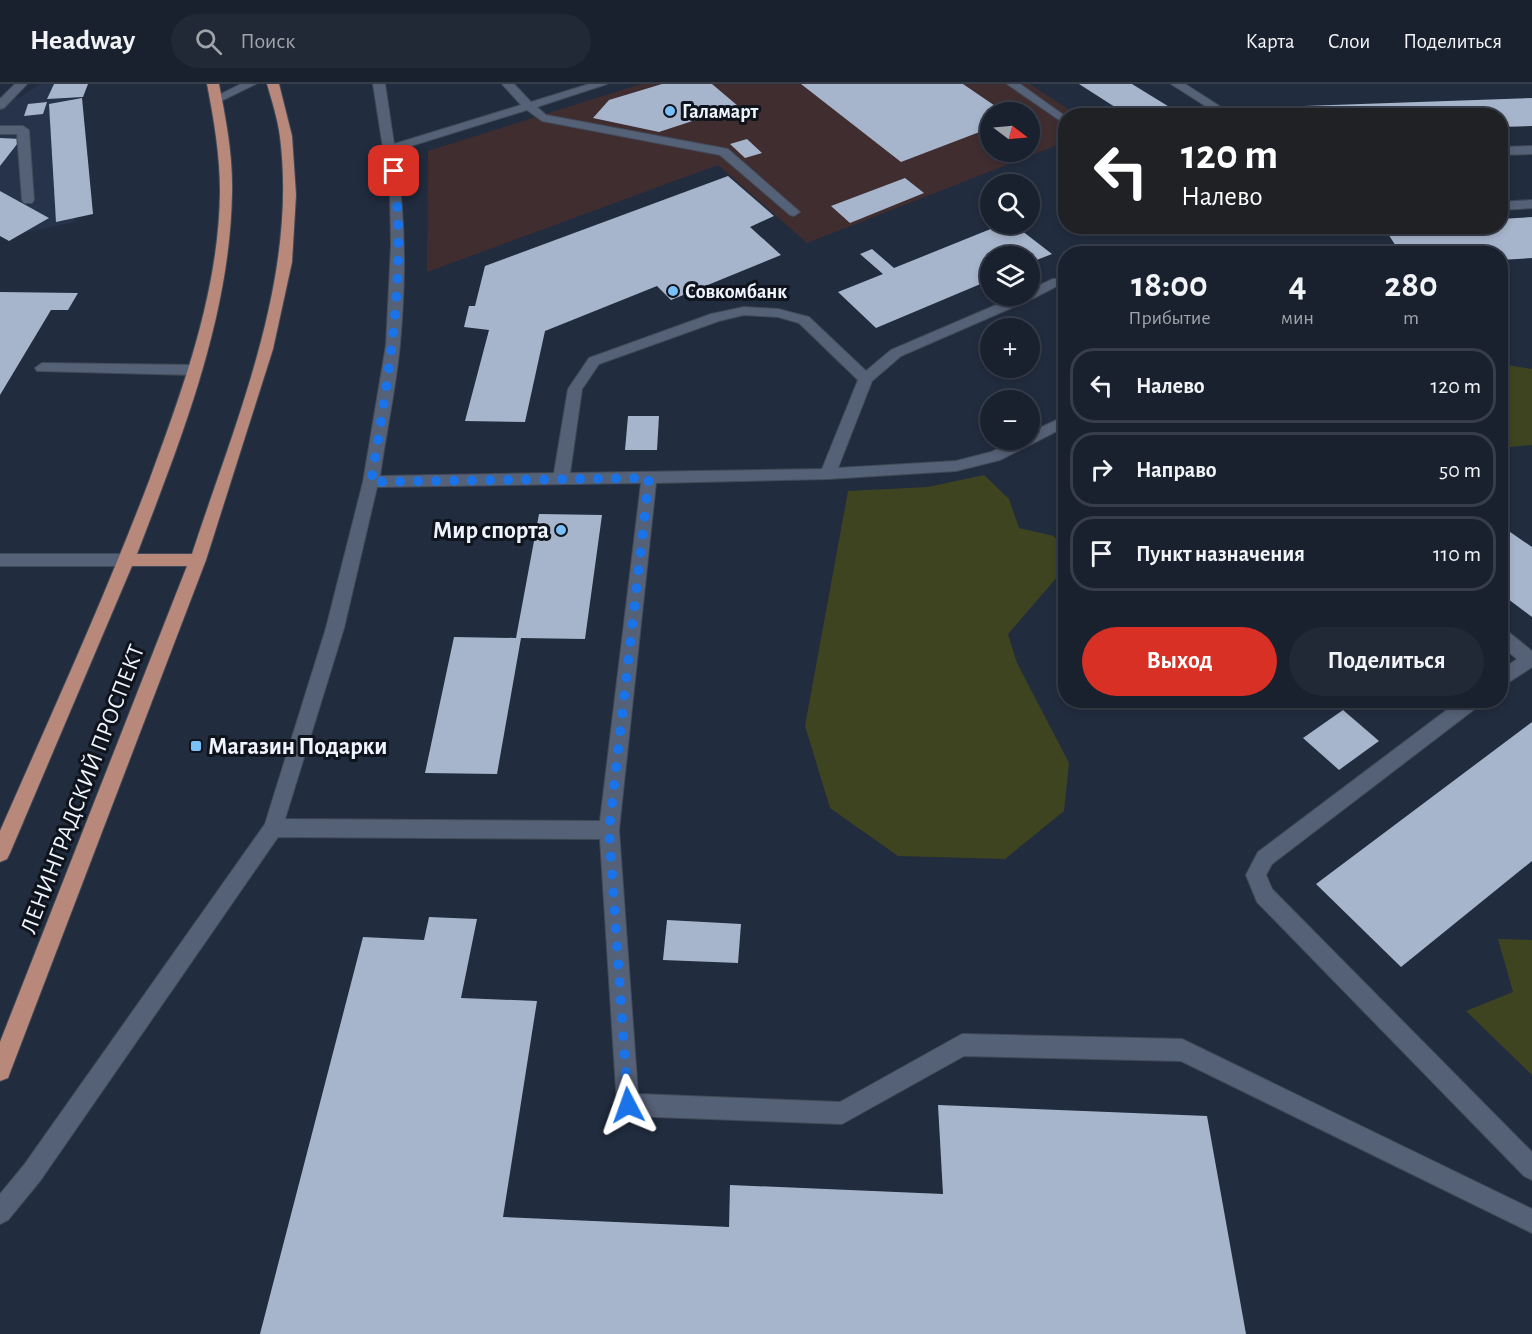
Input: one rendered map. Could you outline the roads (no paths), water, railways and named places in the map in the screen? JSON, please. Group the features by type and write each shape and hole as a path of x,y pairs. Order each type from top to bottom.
{"main road":[{"name":"ЛЕНИНГРАДСКИЙ ПРОСПЕКТ","path":"0,853 126,560 166,456 194,370 210,307 221,247 225,193 225,144 213,84"},
{"name":"ЛЕНИНГРАДСКИЙ ПРОСПЕКТ","path":"0,1070 198,560 266,349 285,262 290,195 286,136 273,84"},
{"path":"126,560 198,560"}],"street":[{"path":"0,106 21,84"},
{"path":"217,99 250,84"},
{"path":"0,1212 32,1173 273,828 335,628 371,482 393,345 397,246 396,193 380,84"},
{"path":"508,84 542,118 724,152 794,212"},
{"path":"391,149 601,84"},
{"path":"1013,84 1058,116"},
{"path":"1177,84 1217,108"},
{"path":"0,130 24,130 28,200"},
{"path":"1508,151 1532,150"},
{"path":"1508,206 1532,204"},
{"path":"1040,290 1058,282"},
{"path":"828,474 866,379 896,353 1003,306"},
{"path":"561,478 575,389 594,361 716,317 744,311 778,313 804,320 866,379"},
{"path":"42,368 194,370"},
{"path":"1040,434 1058,424"},
{"path":"371,482 828,474 956,466 996,456 1008,450"},
{"path":"649,478 609,830 628,1105 842,1113 962,1045 1182,1050 1532,1221"},
{"path":"0,560 126,560"},
{"path":"1508,642 1531,658 1508,675"},
{"path":"1463,708 1265,858 1256,876 1264,895 1532,1168"},
{"path":"273,828 609,830"}],"place":[{"name":"Галамарт","path":"670,111"},
{"name":"Совкомбанк","path":"673,291"},
{"name":"Мир спорта","path":"561,530"},
{"name":"Магазин Подарки","path":"196,746"}]}
